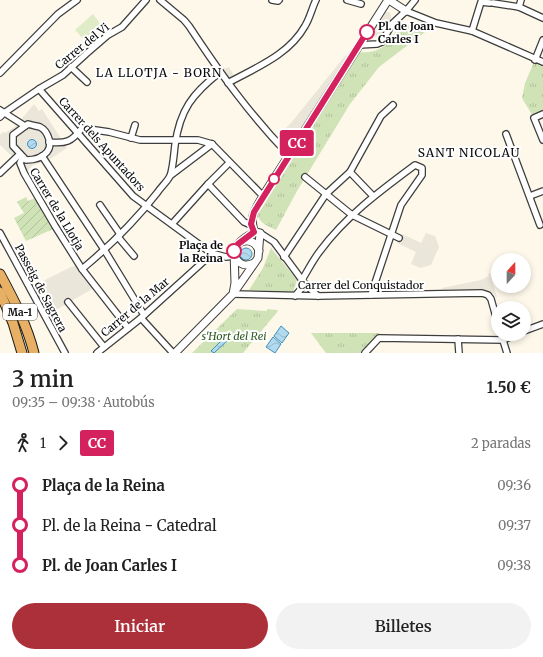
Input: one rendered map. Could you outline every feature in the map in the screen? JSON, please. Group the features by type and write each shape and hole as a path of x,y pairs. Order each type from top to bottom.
{"highway":[{"name":"Ma-1","path":"0,274 12,295 24,322 34,353"},
{"name":"Ma-1","path":"0,292 13,322 22,353"}],"street":[{"path":"0,73 58,14 77,0"},
{"name":"Carrer del Vi","path":"1,114 39,88 63,75 103,40 122,27 146,0"},
{"path":"160,0 189,26 228,83 262,126 289,155"},
{"path":"228,83 260,66 284,50 305,26 316,0"},
{"path":"347,0 361,4"},
{"path":"42,156 105,250 143,316 174,353 233,294 258,258 259,251 255,230 254,212 358,45 388,0 406,11 436,23 472,31 535,60 543,62"},
{"path":"358,45 377,44 382,42 392,24 406,11 414,0"},
{"path":"519,7 521,0"},
{"path":"472,31 481,2 519,7 543,18"},
{"path":"535,60 543,40"},
{"path":"71,68 87,82"},
{"path":"170,175 182,115 192,98 205,84 220,72"},
{"name":"Carrer dels Apuntadors","path":"39,88 133,196 211,253 226,257 234,256"},
{"path":"284,257 326,194 350,172 381,116 393,105"},
{"path":"1,114 25,126"},
{"path":"543,114 534,118 543,140"},
{"path":"28,124 42,128 49,137 48,152 37,159 26,160 13,146 13,135 25,126 28,124"},
{"path":"131,138 135,125"},
{"path":"49,142 64,144 78,134 82,128 109,132 140,140 198,140 212,144 263,196"},
{"path":"506,134 540,225"},
{"path":"82,269 119,236 147,206 170,175 212,144"},
{"path":"0,173 22,156"},
{"name":"Carrer de la Llotja","path":"22,156 20,163 24,173 55,226 82,269 128,328"},
{"path":"172,224 229,163"},
{"path":"295,296 320,251 352,215 373,196 415,165 422,168 422,175 401,204 371,295"},
{"path":"350,172 373,196"},
{"path":"305,177 352,215 399,238"},
{"path":"208,184 244,222 274,242 304,282 318,296"},
{"path":"530,196 543,190"},
{"path":"100,205 119,236 134,256"},
{"path":"233,294 235,283 235,247 255,230"},
{"name":"Passeig de Sagrera","path":"0,233 65,353"},
{"path":"241,242 247,240 253,242 259,251"},
{"path":"234,256 238,262 243,265 249,266 254,264"},
{"name":"Carrer de la Mar","path":"97,353 143,316 204,261"},
{"name":"Carrer del Conquistador","path":"233,294 318,296 445,295 482,293 488,295 492,301"},
{"path":"68,302 104,347"},
{"path":"531,328 543,324"},
{"path":"364,353 379,338 491,337"},
{"path":"458,338 459,353"},
{"path":"503,341 507,353"}],"green space":[{"path":"93,14 102,26 84,40 75,30"},
{"path":"400,24 412,25 425,32 379,67 350,104 297,191 276,230 264,224 257,214 356,52 378,50 383,47"},
{"path":"535,60 543,62 543,114 534,118 522,98 525,83"},
{"path":"26,197 28,201 35,198 53,229 26,241 14,218 24,213 17,202"},
{"path":"271,248 297,280 293,292 249,290 263,268"},
{"name":"s'Hort del Rei","path":"237,309 267,311 267,309 278,311 243,353 192,353"},
{"path":"311,333 380,333 360,353 326,353"}],"shaded area":[{"path":"384,12 389,12 391,19 380,37 375,37 372,33 373,30"},
{"path":"352,53 289,151 276,138 291,123 345,56"},
{"path":"229,67 236,79 228,83 221,69"},
{"path":"34,104 39,111 42,109 67,148 47,161 33,165 26,172 21,172 16,165 15,159 0,145 0,135 16,126"},
{"path":"426,233 435,236 439,247 431,265 420,268 411,264 416,252 397,243 402,234 421,243"},
{"path":"83,263 97,283 94,288 49,314 34,288 45,280 71,267"},
{"path":"490,273 491,277 491,292 482,290 442,289 481,280 489,276 488,274"}],"water":[{"path":"30,140 34,140 36,144 34,148 30,148 28,146 28,142"},
{"path":"246,248 250,250 252,254 250,258 246,260 242,258 240,254 242,250"},
{"path":"281,326 289,333 282,343 274,336"},
{"path":"226,336 229,339 214,353 211,351"},
{"path":"273,337 281,344 275,353 266,347"}],"tunnel":[{"path":"204,261 210,254"}],"bus line":[{"name":"CC","path":"234,251 238,244 254,232 251,224 254,212 263,196 367,32"}],"place":[{"name":"Pl. de Joan Carles I","path":"367,32"},
{"name":"Plaça de la Reina","path":"234,251"}],"district":[{"name":"LA LLOTJA - BORN","path":"159,72"},
{"name":"SANT NICOLAU","path":"469,152"}]}
